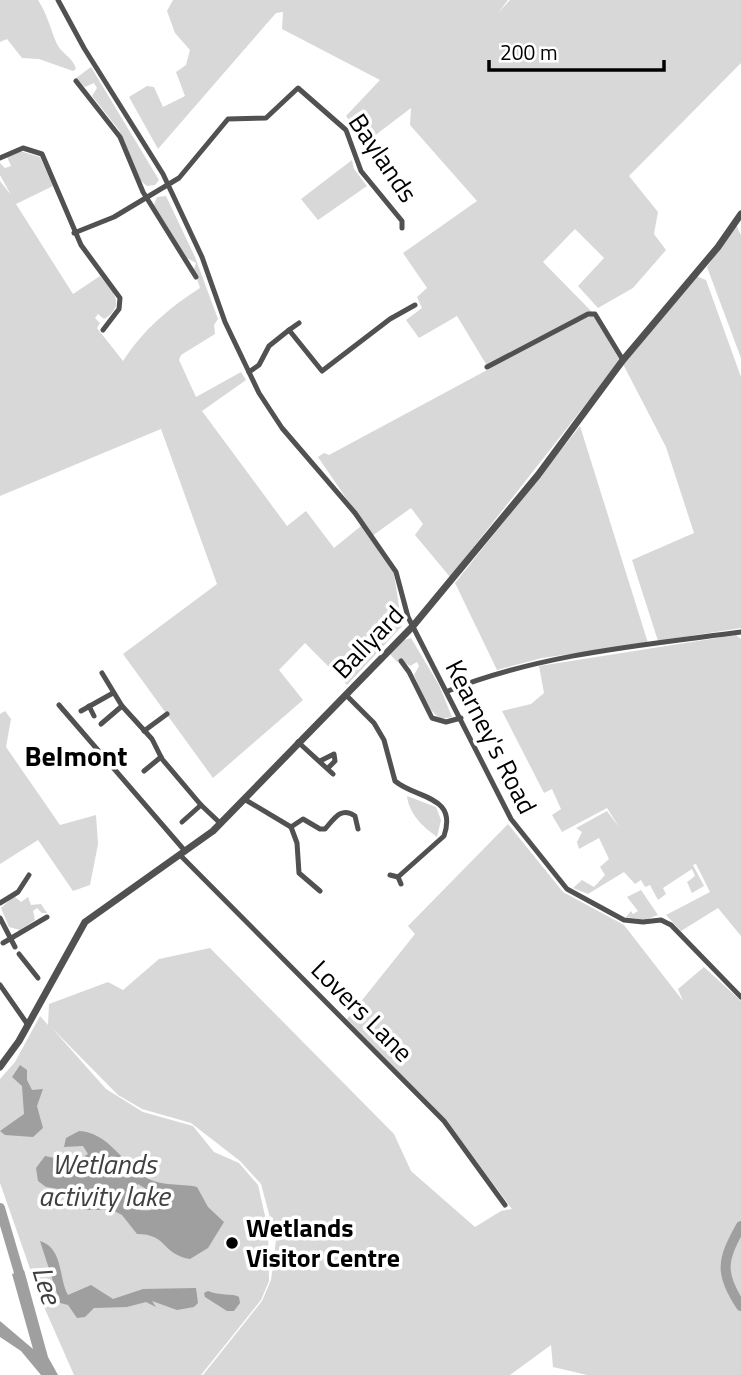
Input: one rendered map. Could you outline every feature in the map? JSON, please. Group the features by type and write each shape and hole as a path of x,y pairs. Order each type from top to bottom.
{"street":[{"name":"Kearney's Road","path":"58,0 169,185 249,372 282,428 355,513 396,572 413,626 510,819 566,889 624,919 662,920 671,925 741,997"},
{"path":"76,81 120,137 146,197 196,277"},
{"name":"Baylands","path":"169,185 179,178 228,119 266,118 291,92 301,88 346,130 362,171 402,221 402,228"},
{"path":"9,165 2,157 23,148 34,149 42,154 74,233 88,257 120,298 119,309 105,327 100,317"},
{"path":"74,233 114,217 169,185"},
{"name":"Ballyard","path":"0,1066 27,1025 85,922 183,853 220,823 413,626 538,475 623,360 718,247 741,214"},
{"path":"289,330 322,371 390,319 415,305"},
{"path":"488,367 588,314 595,314 623,360"},
{"path":"249,372 259,365 269,346 299,323"},
{"path":"448,691 494,674 533,664 741,632"},
{"path":"401,661 410,671 432,718 446,722 461,718"},
{"path":"410,671 417,666"},
{"path":"102,673 122,706 144,731 161,757 201,805 220,823"},
{"path":"81,711 113,693"},
{"path":"346,695 374,723 384,740 396,781 434,800 442,807 447,817 444,836 398,877"},
{"name":"Lovers Lane","path":"59,705 183,853 444,1121 505,1205"},
{"path":"89,706 94,716"},
{"path":"101,724 122,706"},
{"path":"144,731 167,715"},
{"path":"298,742 331,771 335,761 334,754 320,761"},
{"path":"144,771 161,757"},
{"path":"244,799 291,827 297,843 299,873 317,892"},
{"path":"182,822 201,805"},
{"path":"291,827 303,818 320,829 325,829 339,813 346,812 355,816 358,829"},
{"path":"390,874 398,877 401,884"},
{"path":"0,903 5,897 18,892 29,875"},
{"path":"3,943 47,916"},
{"path":"0,918 15,947"},
{"path":"19,954 38,978"},
{"path":"0,985 27,1025"}],"shaded area":[{"path":"0,0 38,0 58,46 76,69 73,71 39,59 22,58 7,39 0,42"},
{"path":"173,0 508,0 498,13 510,0 741,0 741,63 629,176 658,212 654,234 666,250 633,288 598,308 578,286 604,258 575,229 543,262 594,314 622,358 450,577 415,535 423,524 411,508 372,536 318,457 324,453 329,455 489,369 457,316 419,338 406,320 422,308 417,297 427,288 403,253 477,201 410,125 411,108 361,146 357,131 346,116 380,80 282,29 283,12 276,13 158,149 129,97 147,86 154,87 163,107 185,96 176,72 186,65 190,50 175,33 167,11"},
{"path":"91,67 159,180 155,185 147,186 140,180 119,130 92,96 97,88 94,83 85,87 76,78"},
{"path":"20,151 40,157 53,186 16,204 73,294 100,276 110,287 116,298 115,309 104,319 98,314 95,318 100,323 97,328 123,361 158,320 200,288 194,269 196,263 187,258 154,205 157,197 166,196 195,257 218,319 214,325 215,334 181,355 179,360 196,397 241,372 246,380 202,411 287,526 306,511 334,548 361,526 394,574 402,626 347,685 305,643 279,670 303,700 213,778 123,654 217,584 161,429 0,496 0,181 11,195 0,175 0,163 5,168 11,166 7,157"},
{"path":"352,160 354,169 367,186 318,220 301,199"},
{"path":"736,225 741,235 741,358 707,267"},
{"path":"696,276 706,280 741,377 741,628 658,641 632,560 694,533 666,447 623,364"},
{"path":"580,426 648,643 542,658 497,670 455,583"},
{"path":"736,635 741,639 741,936 718,908 681,931 666,915 710,892 696,864 693,865 704,886 692,893 687,882 695,876 692,869 663,888 666,894 658,900 650,885 645,887 641,880 635,884 624,872 588,894 573,888 582,880 594,887 605,875 600,867 609,859 599,838 579,849 577,842 582,832 576,828 607,811 619,827 607,808 562,832 552,815 561,809 552,789 544,793 502,711 531,704 544,693 539,666"},
{"path":"411,638 439,685 452,717 440,719 428,707 414,675 419,666 417,662 410,666 400,659 397,662 390,654 404,640"},
{"path":"5,711 11,719 6,747 60,825 96,815 98,844 90,885 73,891 38,840 0,864 0,714"},
{"path":"407,796 436,807 441,820 437,837 418,820"},
{"path":"508,824 563,892 624,925 683,1001 678,989 704,967 741,1001 741,1375 587,1375 553,1367 551,1345 510,1375 203,1375 262,1301 271,1280 276,1240 261,1184 240,1161 191,1123 142,1109 118,1095 51,1027 106,1089 143,1112 193,1126 214,1152 239,1163 258,1185 268,1229 269,1281 261,1300 201,1375 74,1375 41,1300 0,1183 0,1079 15,1062 40,1016 48,1025 49,1004 108,982 123,990 159,959 210,948 394,1134 411,1171 475,1227 501,1211 512,1209 447,1122 347,1019 415,934 408,926"},
{"path":"641,890 658,915 645,920 626,917 631,911 633,914 638,911 627,897"},
{"path":"14,896 21,902 28,897 31,905 41,904 47,913 42,913 37,908 33,911 35,920 20,930 9,927 1,908"}],"water":[{"path":"20,1065 27,1070 27,1080 32,1090 43,1089 37,1106 43,1128 33,1137 5,1135 0,1131 24,1114 22,1086 12,1077"},
{"name":"Wetlands activity lake","path":"79,1131 89,1133 107,1142 137,1171 151,1180 197,1187 208,1207 224,1222 208,1248 190,1259 181,1256 154,1237 137,1234 122,1215 112,1210 84,1210 65,1190 46,1187 38,1181 36,1168 45,1156 74,1162 88,1154 83,1146 64,1147 66,1138","holes":["138,1184 166,1201 167,1205 162,1207 143,1210 129,1206 127,1199"]},
{"path":"40,1241 48,1245 57,1257 68,1295 91,1285 113,1299 143,1289 196,1288 198,1303 194,1307 177,1310 152,1301 156,1307 146,1302 127,1307 94,1308 85,1317 77,1318 68,1305 60,1303"},
{"path":"24,1270 48,1357 58,1375 41,1375 21,1351 0,1337 0,1321 33,1349 12,1274"},
{"path":"208,1291 239,1297 240,1303 234,1311 227,1311 205,1297 204,1293"}],"waterway":[{"name":"Lee","path":"0,1208 23,1286"},
{"path":"741,1226 730,1248 726,1266 729,1284 741,1306"}],"place":[{"name":"Wetlands Visitor Centre","path":"232,1243"}],"district":[{"name":"Belmont","path":"76,756"}]}
